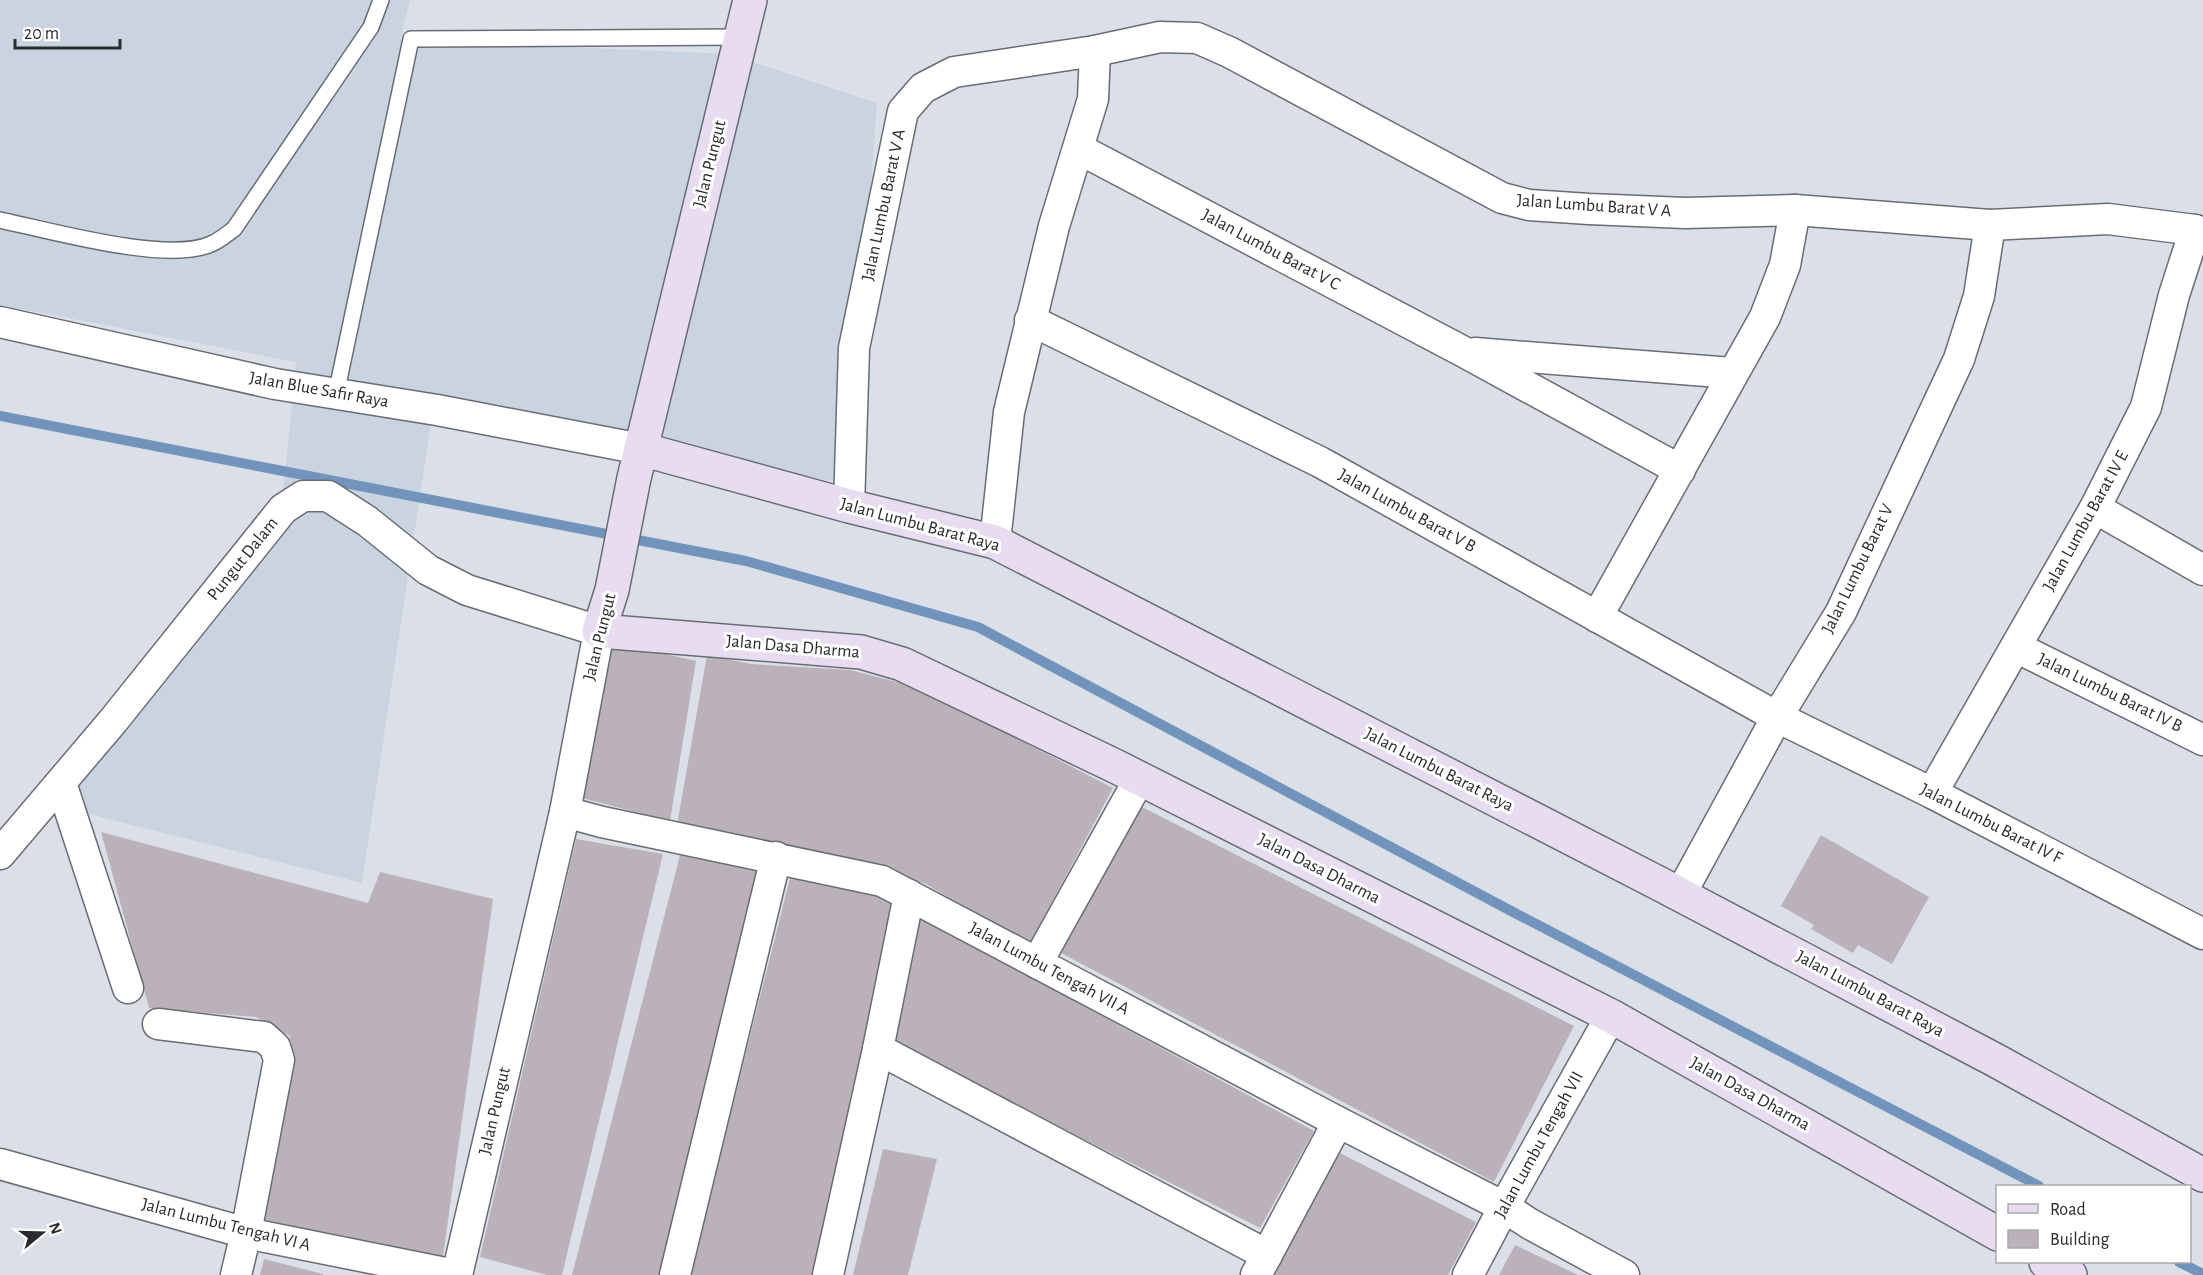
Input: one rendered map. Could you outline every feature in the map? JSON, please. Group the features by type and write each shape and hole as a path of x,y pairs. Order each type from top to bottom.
{"street":[{"name":"Jalan Pungut","path":"456,1275 565,812 599,631 612,590 637,463 750,0"},
{"name":"Jalan Lumbu Barat V A","path":"849,506 854,348 903,111 923,88 954,72 1095,51 1160,37 1197,38 1228,52 1502,198 1520,202 1589,209 1685,213 1795,210 1990,225 2108,219 2199,232"},
{"path":"995,542 1009,412 1054,226 1093,99 1095,51"},
{"name":"Jalan Lumbu Barat V C","path":"1079,149 1464,352 1680,470"},
{"path":"1597,617 1769,306 1785,265 1795,210"},
{"name":"Jalan Lumbu Barat V","path":"1680,895 1777,717 1841,612 1886,511 1959,359 1979,296 1990,225"},
{"name":"Jalan Lumbu Barat IV E","path":"1932,793 2095,508 2146,407 2174,295 2199,232"},
{"name":"Jalan Lumbu Barat V B","path":"1030,320 1320,462 1777,717"},
{"name":"Jalan Blue Safir Raya","path":"0,322 275,384 437,410 637,463"},
{"name":"Jalan Lumbu Barat V C","path":"1464,352 1732,374"},
{"name":"Jalan Lumbu Barat Raya","path":"637,463 849,506 995,542 1995,1060 2203,1175"},
{"name":"Pungut Dalam","path":"0,854 61,783 283,509 303,496 327,496 367,521 428,570 468,590 599,631"},
{"path":"2095,508 2203,570"},
{"name":"Jalan Dasa Dharma","path":"599,631 861,652 902,664 1140,778 1611,1016 1996,1233"},
{"name":"Jalan Lumbu Barat IV B","path":"2016,647 2203,740"},
{"name":"Jalan Lumbu Barat IV F","path":"1777,717 1932,793 2203,934"},
{"path":"1036,963 1140,778"},
{"path":"61,783 128,988"},
{"name":"Jalan Lumbu Tengah VII A","path":"565,812 602,822 882,881 1504,1207 1530,1224 1624,1275"},
{"path":"675,1275 776,857"},
{"path":"828,1275 909,894"},
{"name":"Jalan Lumbu Tengah VII","path":"1468,1275 1611,1016"},
{"path":"158,1024 264,1037 275,1047 279,1060 236,1275"},
{"path":"878,1048 1262,1265 1338,1122"},
{"name":"Jalan Lumbu Tengah VI A","path":"0,1164 246,1233 456,1275"},
{"path":"2048,1263 2070,1275"}],"lane":[{"path":"0,220 121,246 181,252 211,244 234,229 371,27 381,0"},
{"path":"336,394 411,39 741,37"}],"shaded area":[{"path":"0,0 410,0 400,40 729,54 877,103 849,484 434,402 362,883 61,807 279,532 296,362 0,305"}],"building":[{"path":"608,641 696,661 670,821 578,797"},
{"path":"707,655 751,664 850,670 917,687 1113,788 1029,945 924,883 677,825"},
{"path":"1142,807 1574,1026 1494,1182 1059,952"},
{"path":"101,832 368,903 380,872 493,899 443,1256 257,1221 290,1036 256,1017 149,1008"},
{"path":"1821,835 1929,897 1892,964 1858,945 1853,953 1811,929 1814,925 1781,906"},
{"path":"576,839 663,854 562,1275 547,1275 480,1257"},
{"path":"681,851 760,867 666,1275 572,1275"},
{"path":"791,874 893,901 815,1275 690,1275"},
{"path":"918,916 1314,1131 1260,1228 891,1042"},
{"path":"883,1149 937,1159 908,1275 853,1275"},
{"path":"1336,1151 1476,1222 1448,1275 1268,1275"},
{"path":"1515,1245 1578,1275 1499,1275"},
{"path":"264,1259 323,1274 323,1275 260,1275"}],"waterway":[{"path":"0,416 746,561 978,627 1513,912 2037,1185"},
{"path":"2181,1263 2203,1274"}]}
